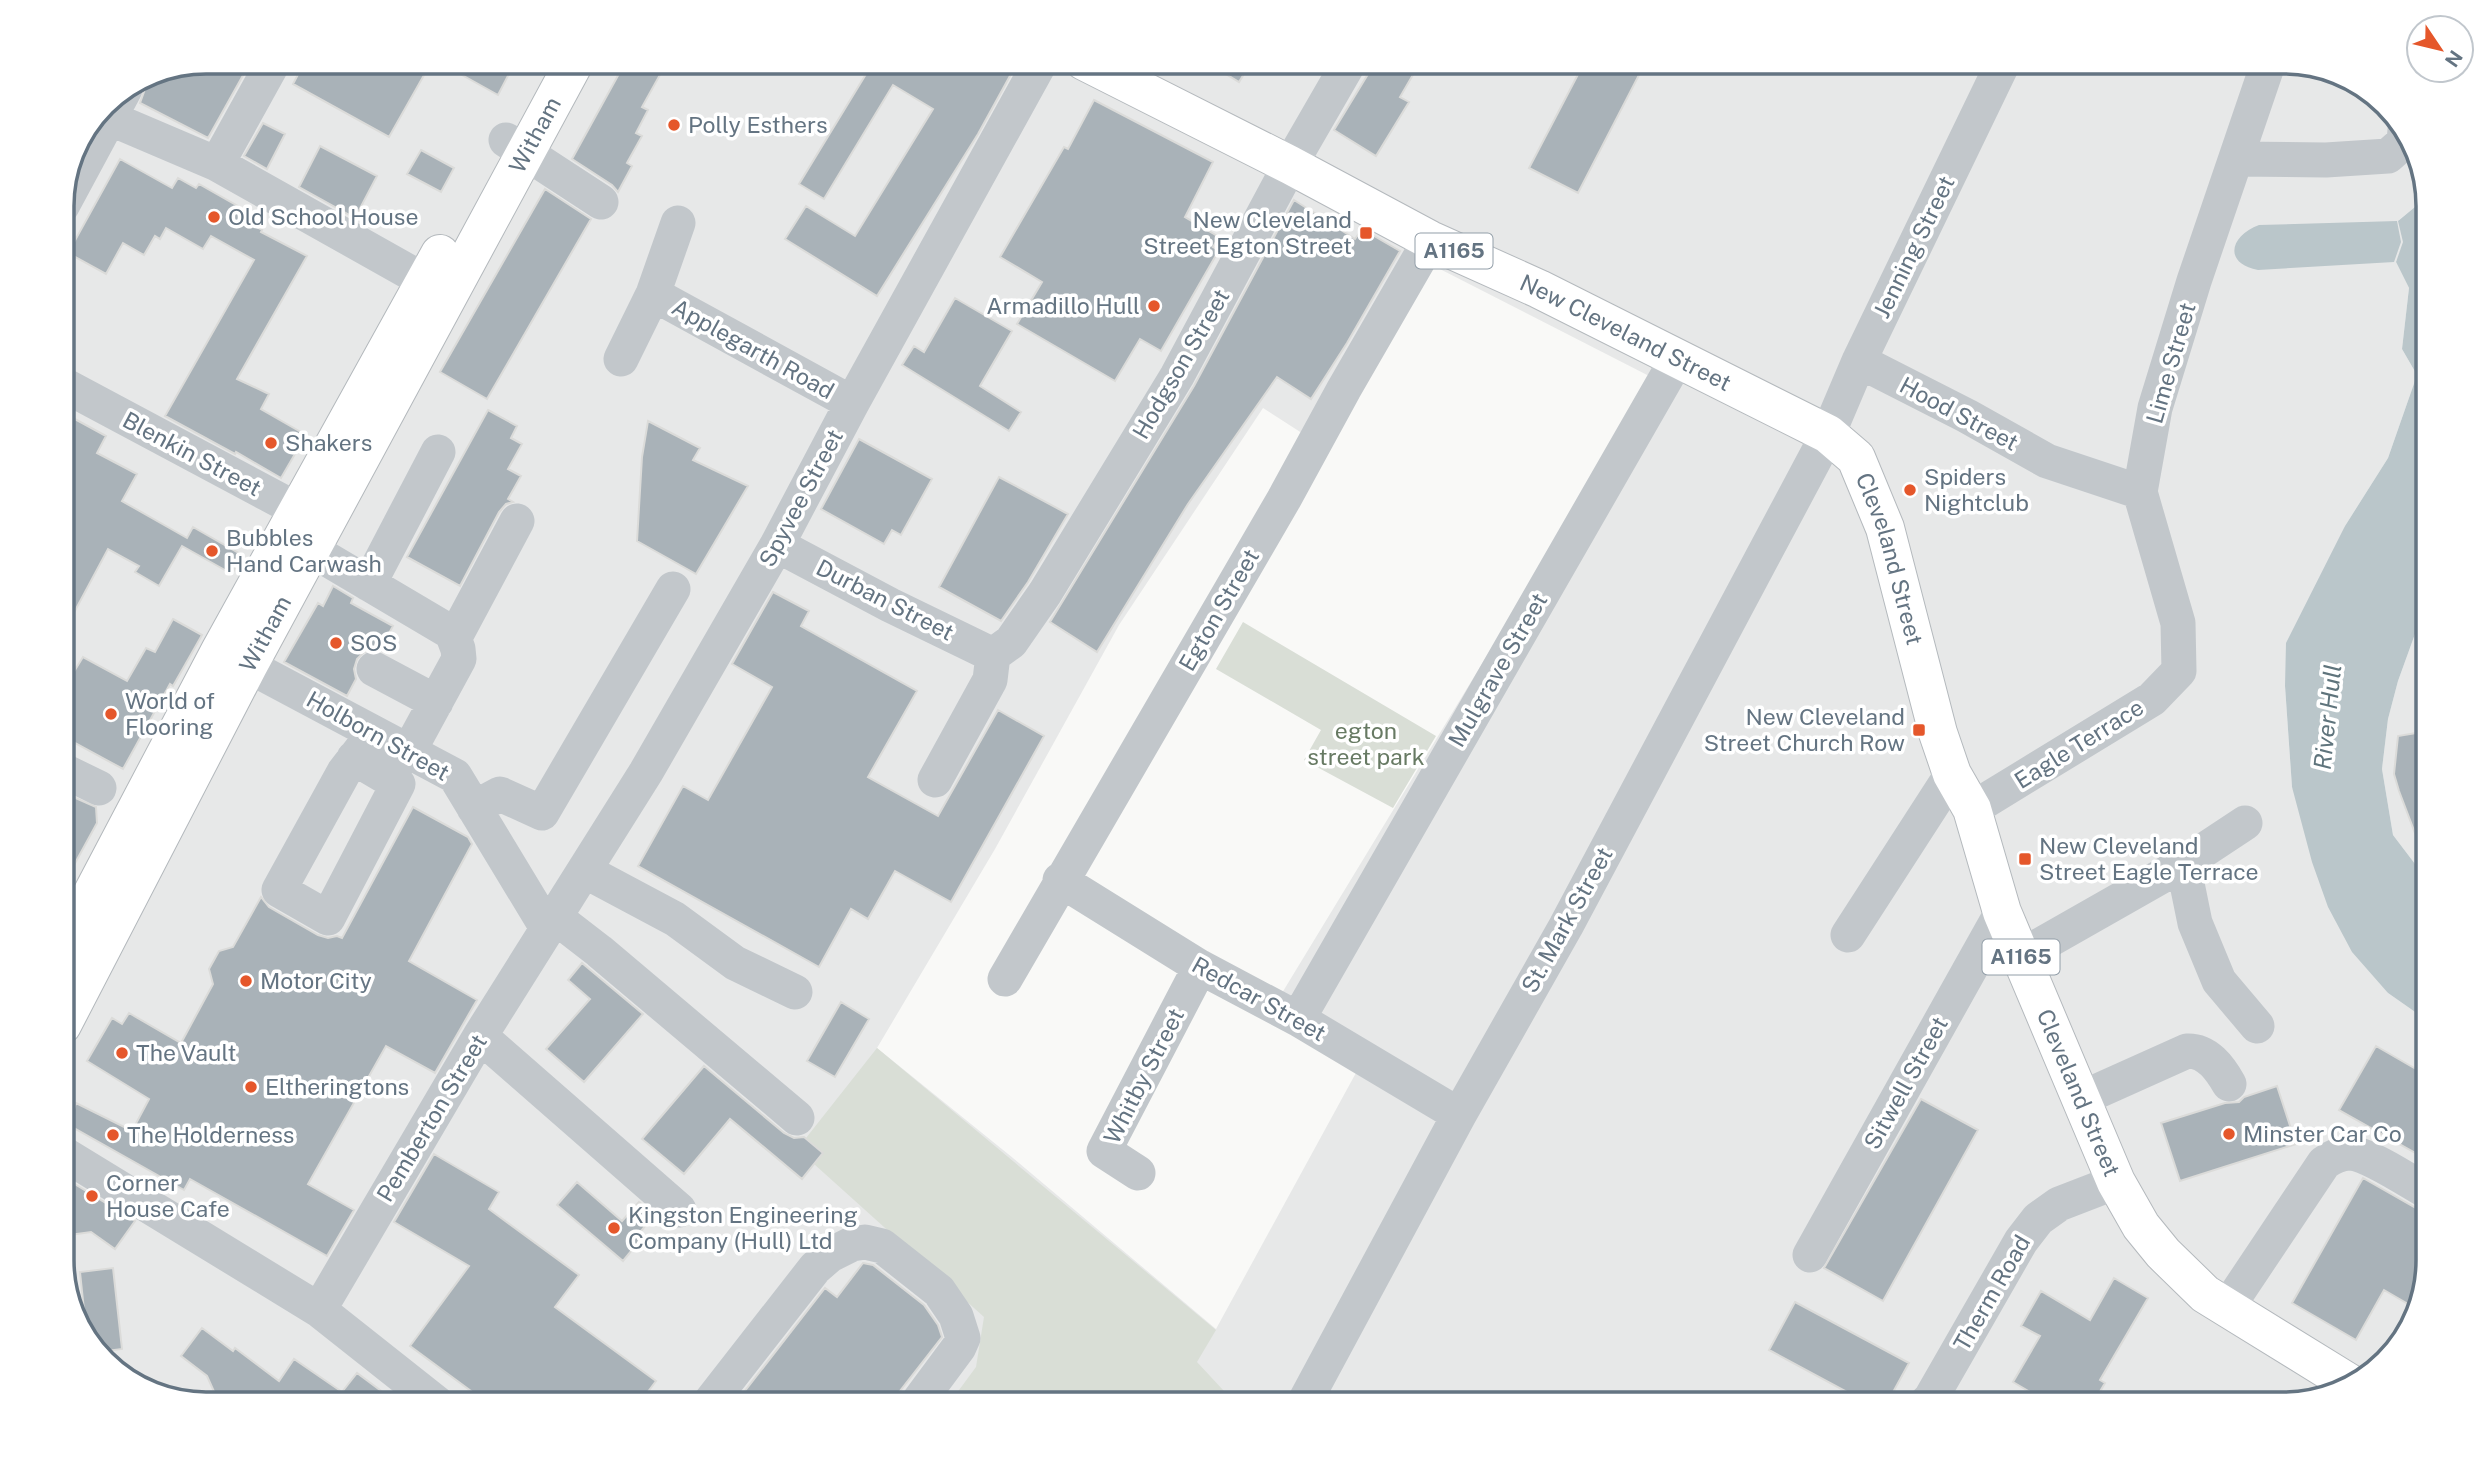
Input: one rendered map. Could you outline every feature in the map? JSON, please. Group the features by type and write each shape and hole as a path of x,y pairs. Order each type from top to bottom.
{"main road":[{"name":"Witham","path":"516,146 546,74"},
{"name":"Witham","path":"74,931 310,528 436,288 516,146 566,74"},
{"name":"New Cleveland Street","path":"1110,74 1290,165 1430,240 1539,289 1828,434"},
{"name":"Cleveland Street","path":"1828,434 1856,458 1885,528 1938,733 1952,774 1972,809 2002,912 2116,1182 2141,1226 2163,1253 2204,1294 2342,1379"},
{"name":"Witham","path":"74,1000 234,658"}],"street":[{"path":"217,164 267,74"},
{"name":"Spyvee Street","path":"551,922 646,772 777,545 852,403 1034,74"},
{"name":"Hodgson Street","path":"993,654 1012,642 1045,593 1177,376 1290,165 1342,74"},
{"name":"Jenning Street","path":"1828,434 1859,361 1998,74"},
{"name":"Lime Street","path":"2179,671 2178,622 2140,492 2155,408 2265,74"},
{"path":"120,106 436,288"},
{"path":"77,179 113,111"},
{"path":"2236,159 2326,160 2388,156 2401,145"},
{"path":"516,146 601,202"},
{"name":"Applegarth Road","path":"621,359 653,294 678,223"},
{"name":"Egton Street","path":"1004,979 1284,499 1344,388 1430,240"},
{"name":"Applegarth Road","path":"653,294 852,403"},
{"name":"Mulgrave Street","path":"1298,1018 1677,359"},
{"name":"Hood Street","path":"1859,361 2048,461 2140,492"},
{"name":"Blenkin Street","path":"74,391 310,528 369,584 455,637"},
{"name":"St. Mark Street","path":"1310,1392 1459,1115 1566,926 1828,434"},
{"path":"369,584 439,452"},
{"path":"409,751 459,659 455,637 517,521"},
{"name":"Durban Street","path":"777,545 993,654"},
{"path":"474,808 500,794 542,813 673,589"},
{"path":"935,780 990,680 993,654"},
{"name":"Holborn Street","path":"234,658 364,746 409,751 455,776 551,922"},
{"path":"374,668 436,702"},
{"name":"Eagle Terrace","path":"1972,809 2152,699 2179,671"},
{"path":"1848,936 1917,824 1952,774"},
{"path":"74,776 99,789"},
{"path":"2021,956 2183,864 2245,823"},
{"path":"2183,864 2195,922 2219,981 2257,1026"},
{"path":"585,870 675,919 735,963 795,992"},
{"name":"Redcar Street","path":"1060,880 1200,967 1298,1018 1459,1115"},
{"name":"Sitwell Street","path":"1810,1255 2002,912"},
{"path":"551,922 599,951 797,1118"},
{"name":"Pemberton Street","path":"319,1310 551,922"},
{"name":"Whitby Street","path":"1138,1173 1104,1151 1200,967"},
{"path":"480,1037 679,1210"},
{"path":"2080,1099 2187,1051 2195,1050 2222,1072 2229,1084"},
{"path":"2227,1308 2324,1163 2334,1155 2348,1153 2363,1156 2416,1185"},
{"path":"74,1160 319,1310 423,1392"},
{"name":"Therm Road","path":"1934,1392 2021,1241 2038,1219 2059,1204 2116,1182"},
{"path":"718,1392 815,1268 842,1248 865,1242 882,1246 939,1291 956,1316 962,1338 959,1347 926,1392"}],"shaded area":[{"path":"197,74 2284,74 2318,78 2350,91 2377,112 2388,125 2409,163 2415,197 2415,207 2399,220 2404,242 2396,262 2409,288 2402,349 2415,372 2415,380 2388,458 2345,526 2285,686 2292,787 2388,993 2416,1012 2416,1261 2411,1295 2398,1327 2377,1354 2350,1375 2318,1388 2284,1392 205,1392 171,1388 139,1375 112,1354 101,1341 80,1303 74,1269 74,197 78,171 91,139 112,112 125,101 147,87 171,78","holes":["1434,266 1655,379 1268,1016 1357,1071 1216,1329 1013,1158 877,1048 995,849 1119,625 1263,408 1322,446"]},
{"path":"2415,634 2416,865 2393,835 2382,769 2388,719"}],"green space":[{"name":"egton street park","path":"1243,622 1436,736 1393,808 1304,760 1321,730 1216,669"},
{"path":"877,1048 1216,1330 1197,1362 1225,1392 958,1392 976,1367 984,1317 814,1164 823,1153 806,1138"}],"water":[{"path":"2415,207 2415,372 2402,349 2409,288 2396,262 2403,242 2398,221"},
{"path":"2397,221 2401,242 2394,262 2258,270 2239,261 2235,255 2234,249 2242,235 2259,225"},
{"name":"River Hull","path":"2415,380 2415,632 2388,719 2382,769 2393,835 2416,865 2416,1012 2388,993 2352,952 2328,907 2312,862 2292,787 2285,686 2286,643 2345,526 2388,458"}],"building":[{"path":"244,74 208,138 140,103 145,89 180,76"},
{"path":"298,74 425,74 389,137 293,84"},
{"path":"460,74 509,74 498,95"},
{"path":"619,74 660,74 642,107 648,110 636,133 642,136 627,163 632,166 618,192 612,185 572,159"},
{"path":"866,74 1011,74 978,134 877,296 785,239 806,206 855,236 933,109 893,85 824,199 799,184"},
{"path":"1226,74 1244,74 1239,82"},
{"path":"1368,74 1413,74 1400,97 1409,102 1376,156 1334,130"},
{"path":"1578,74 1639,75 1578,193 1529,168"},
{"path":"1094,100 1213,162 1185,217 1219,237 1213,247 1219,250 1161,351 1140,339 1115,381 1017,324 1042,282 1000,257 1064,147 1068,149"},
{"path":"263,123 285,134 267,169 244,156"},
{"path":"320,146 377,176 355,218 299,187"},
{"path":"421,150 454,168 441,192 407,174"},
{"path":"120,159 172,188 178,178 196,188 199,184 250,213 246,221 262,230 261,232 307,256 237,379 269,394 261,409 306,435 281,478 165,416 254,260 211,236 203,249 166,228 160,239 155,236 144,255 123,243 106,274 74,256 74,242"},
{"path":"545,189 591,219 487,399 440,372"},
{"path":"1294,200 1355,239 1362,229 1400,251 1311,399 1277,377 1188,504 1097,652 1050,622 1194,386"},
{"path":"955,298 1012,331 980,386 1021,412 1009,431 902,365 914,346 924,352"},
{"path":"488,410 517,426 511,438 522,444 508,469 521,476 508,499 513,502 506,504 499,512 460,586 407,557"},
{"path":"74,419 106,436 97,453 137,474 122,501 187,538 193,527 242,555 232,574 182,546 159,586 135,572 139,566 108,549 74,613"},
{"path":"648,421 700,448 693,460 748,486 696,574 637,541 642,457"},
{"path":"859,439 932,479 901,535 892,530 884,544 821,509"},
{"path":"999,477 1068,514 1028,582 1001,621 939,587"},
{"name":"SOS","path":"333,586 353,598 351,603 393,626 383,644 377,641 373,649 364,652 357,659 354,669 356,679 347,696 284,662 318,603 323,606"},
{"path":"773,592 809,611 801,626 917,691 868,777 938,816 998,710 1044,736 951,902 895,871 868,919 851,909 819,967 638,866 683,786 708,800 772,687 732,664"},
{"name":"World of Flooring","path":"173,619 202,635 173,686 170,684 123,769 74,742 74,672 83,657 127,681 146,648 155,652"},
{"path":"2416,733 2416,835 2394,774 2398,736"},
{"path":"74,797 96,807 97,823 74,865"},
{"name":"Eltheringtons","path":"413,807 468,837 472,844 409,961 477,1000 435,1073 386,1046 308,1184 354,1210 327,1256 190,1179 184,1190 74,1128 76,1103 132,1131 149,1099 87,1061 112,1018 122,1024 129,1013 181,1043 213,984 209,969 219,951 233,947 261,897 269,907 318,935 342,938"},
{"path":"582,963 643,1014 584,1082 546,1049 590,999 568,980"},
{"path":"841,1002 869,1019 835,1077 807,1061"},
{"path":"2376,1046 2416,1069 2416,1153 2339,1110"},
{"path":"704,1066 784,1133 794,1138 804,1137 823,1153 802,1179 730,1119 684,1174 642,1139"},
{"name":"Minster Car Co","path":"2277,1086 2296,1144 2180,1181 2161,1123 2225,1103 2239,1102 2244,1097"},
{"path":"1921,1099 1978,1130 1883,1301 1824,1268"},
{"path":"434,1154 499,1192 489,1209 579,1275 555,1307 656,1381 648,1392 472,1392 410,1346 469,1266 394,1222"},
{"path":"2363,1178 2416,1208 2416,1261 2408,1304 2384,1290 2356,1340 2292,1303"},
{"name":"Kingston Engineering Company (Hull) Ltd","path":"577,1182 622,1221 639,1202 654,1215 637,1236 641,1239 623,1261 557,1205"},
{"path":"74,1184 135,1221 115,1249 91,1232 74,1234"},
{"path":"863,1263 873,1265 924,1305 938,1325 942,1337 899,1392 744,1392 825,1288 837,1297"},
{"path":"113,1268 122,1349 109,1351 91,1327 84,1311 80,1272"},
{"path":"2114,1278 2148,1298 2100,1380 2105,1383 2100,1392 2030,1392 2013,1382 2040,1336 2021,1326 2041,1291 2090,1320"},
{"path":"1795,1302 1909,1363 1893,1392 1847,1392 1769,1350"},
{"path":"202,1328 233,1351 235,1348 279,1381 294,1359 342,1392 214,1392 207,1376 181,1356"},
{"path":"357,1373 383,1392 342,1392"}],"place":[{"name":"Polly Esthers","path":"674,125"},
{"name":"Old School House","path":"214,217"},
{"name":"New Cleveland Street Egton Street","path":"1366,233"},
{"name":"Armadillo Hull","path":"1154,306"},
{"name":"Shakers","path":"271,443"},
{"name":"Spiders Nightclub","path":"1910,490"},
{"name":"Bubbles Hand Carwash","path":"212,551"},
{"name":"SOS","path":"336,643"},
{"name":"World of Flooring","path":"111,714"},
{"name":"New Cleveland Street Church Row","path":"1919,730"},
{"name":"New Cleveland Street Eagle Terrace","path":"2025,859"},
{"name":"Motor City","path":"246,981"},
{"name":"The Vault","path":"122,1053"},
{"name":"Eltheringtons","path":"251,1087"},
{"name":"Minster Car Co","path":"2229,1134"},
{"name":"The Holderness","path":"113,1135"},
{"name":"Corner House Cafe","path":"92,1196"},
{"name":"Kingston Engineering Company (Hull) Ltd","path":"614,1228"}]}
